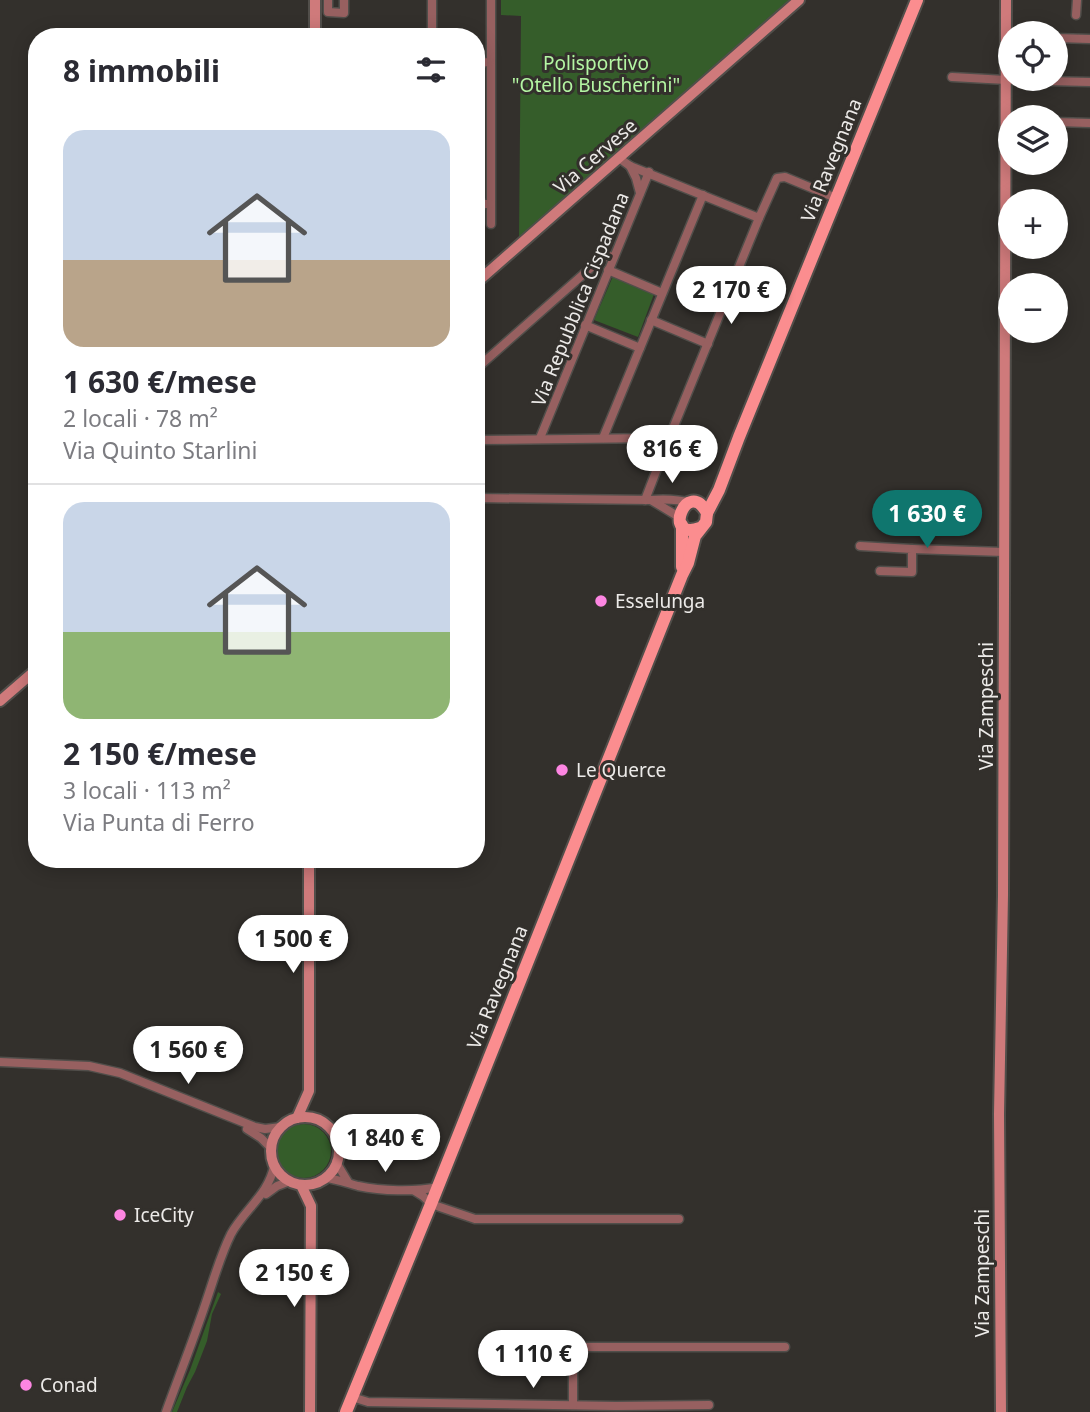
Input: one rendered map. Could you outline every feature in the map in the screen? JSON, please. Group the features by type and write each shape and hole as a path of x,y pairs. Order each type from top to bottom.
{"main road":[{"name":"Via Ravegnana","path":"707,513 719,490 917,0"},
{"path":"694,503 703,507 707,513 706,522 700,528 689,530 681,521 682,508 694,503 708,498 719,490"},
{"name":"Via Ravegnana","path":"681,521 682,575"},
{"name":"Via Ravegnana","path":"346,1412 700,528"}],"street":[{"path":"315,0 315,28"},
{"path":"328,0 328,12"},
{"path":"316,13 344,13 344,0"},
{"path":"432,0 432,28"},
{"path":"491,0 491,224"},
{"name":"Via Cervese","path":"485,275 799,0"},
{"name":"Via Zampeschi","path":"1006,0 1007,21"},
{"path":"1076,15 1077,0"},
{"path":"1068,38 1090,39"},
{"path":"485,62 490,62"},
{"path":"952,77 998,80"},
{"path":"1068,81 1090,82"},
{"path":"1068,122 1090,123"},
{"path":"623,154 635,167 759,218"},
{"path":"635,167 640,194"},
{"name":"Via Repubblica Cispadana","path":"540,438 649,172"},
{"name":"Via Zampeschi","path":"1001,1412 999,1114 1007,175"},
{"path":"648,500 667,443 777,178 836,198"},
{"path":"603,438 703,195"},
{"path":"485,204 490,204"},
{"path":"485,361 603,257 613,257"},
{"path":"608,270 662,293"},
{"path":"651,320 708,344"},
{"path":"585,325 640,348"},
{"path":"485,440 658,438 667,443"},
{"path":"485,498 677,499 694,503"},
{"path":"648,500 681,521"},
{"path":"860,547 1004,552"},
{"path":"880,571 912,572 912,549"},
{"path":"0,701 28,677"},
{"path":"309,868 309,1091 324,1123"},
{"path":"0,1062 89,1066 120,1073 255,1127 281,1127"},
{"path":"297,1118 309,1091"},
{"path":"226,1117 261,1138 271,1148"},
{"path":"165,1412 232,1233 248,1210 271,1180 274,1166 271,1148 274,1136 281,1127 297,1118 313,1118 330,1128 339,1152 331,1173 310,1184 295,1183 272,1189 248,1210"},
{"path":"336,1162 348,1182"},
{"path":"274,1166 280,1174 295,1183 311,1206"},
{"path":"322,1179 366,1187 415,1191 438,1187"},
{"path":"310,1412 311,1206 322,1179"},
{"path":"415,1191 431,1204 475,1219 679,1219"},
{"path":"573,1405 573,1347 785,1347"},
{"path":"352,1397 368,1402 573,1405 616,1409 709,1405"}],"green space":[{"name":"Polisportivo \"Otello Buscherini\"","path":"501,0 792,0 519,241 521,16 501,15"},
{"path":"614,274 654,294 638,337 594,320"},
{"path":"304,1124 323,1132 331,1151 323,1170 304,1178 285,1170 277,1151 285,1132"},
{"path":"218,1292 221,1294 212,1314 207,1341 177,1412 172,1412 190,1370"}],"place":[{"name":"Esselunga","path":"601,601"},
{"name":"Le Querce","path":"562,770"},
{"name":"IceCity","path":"120,1215"},
{"name":"Conad","path":"26,1385"}]}
